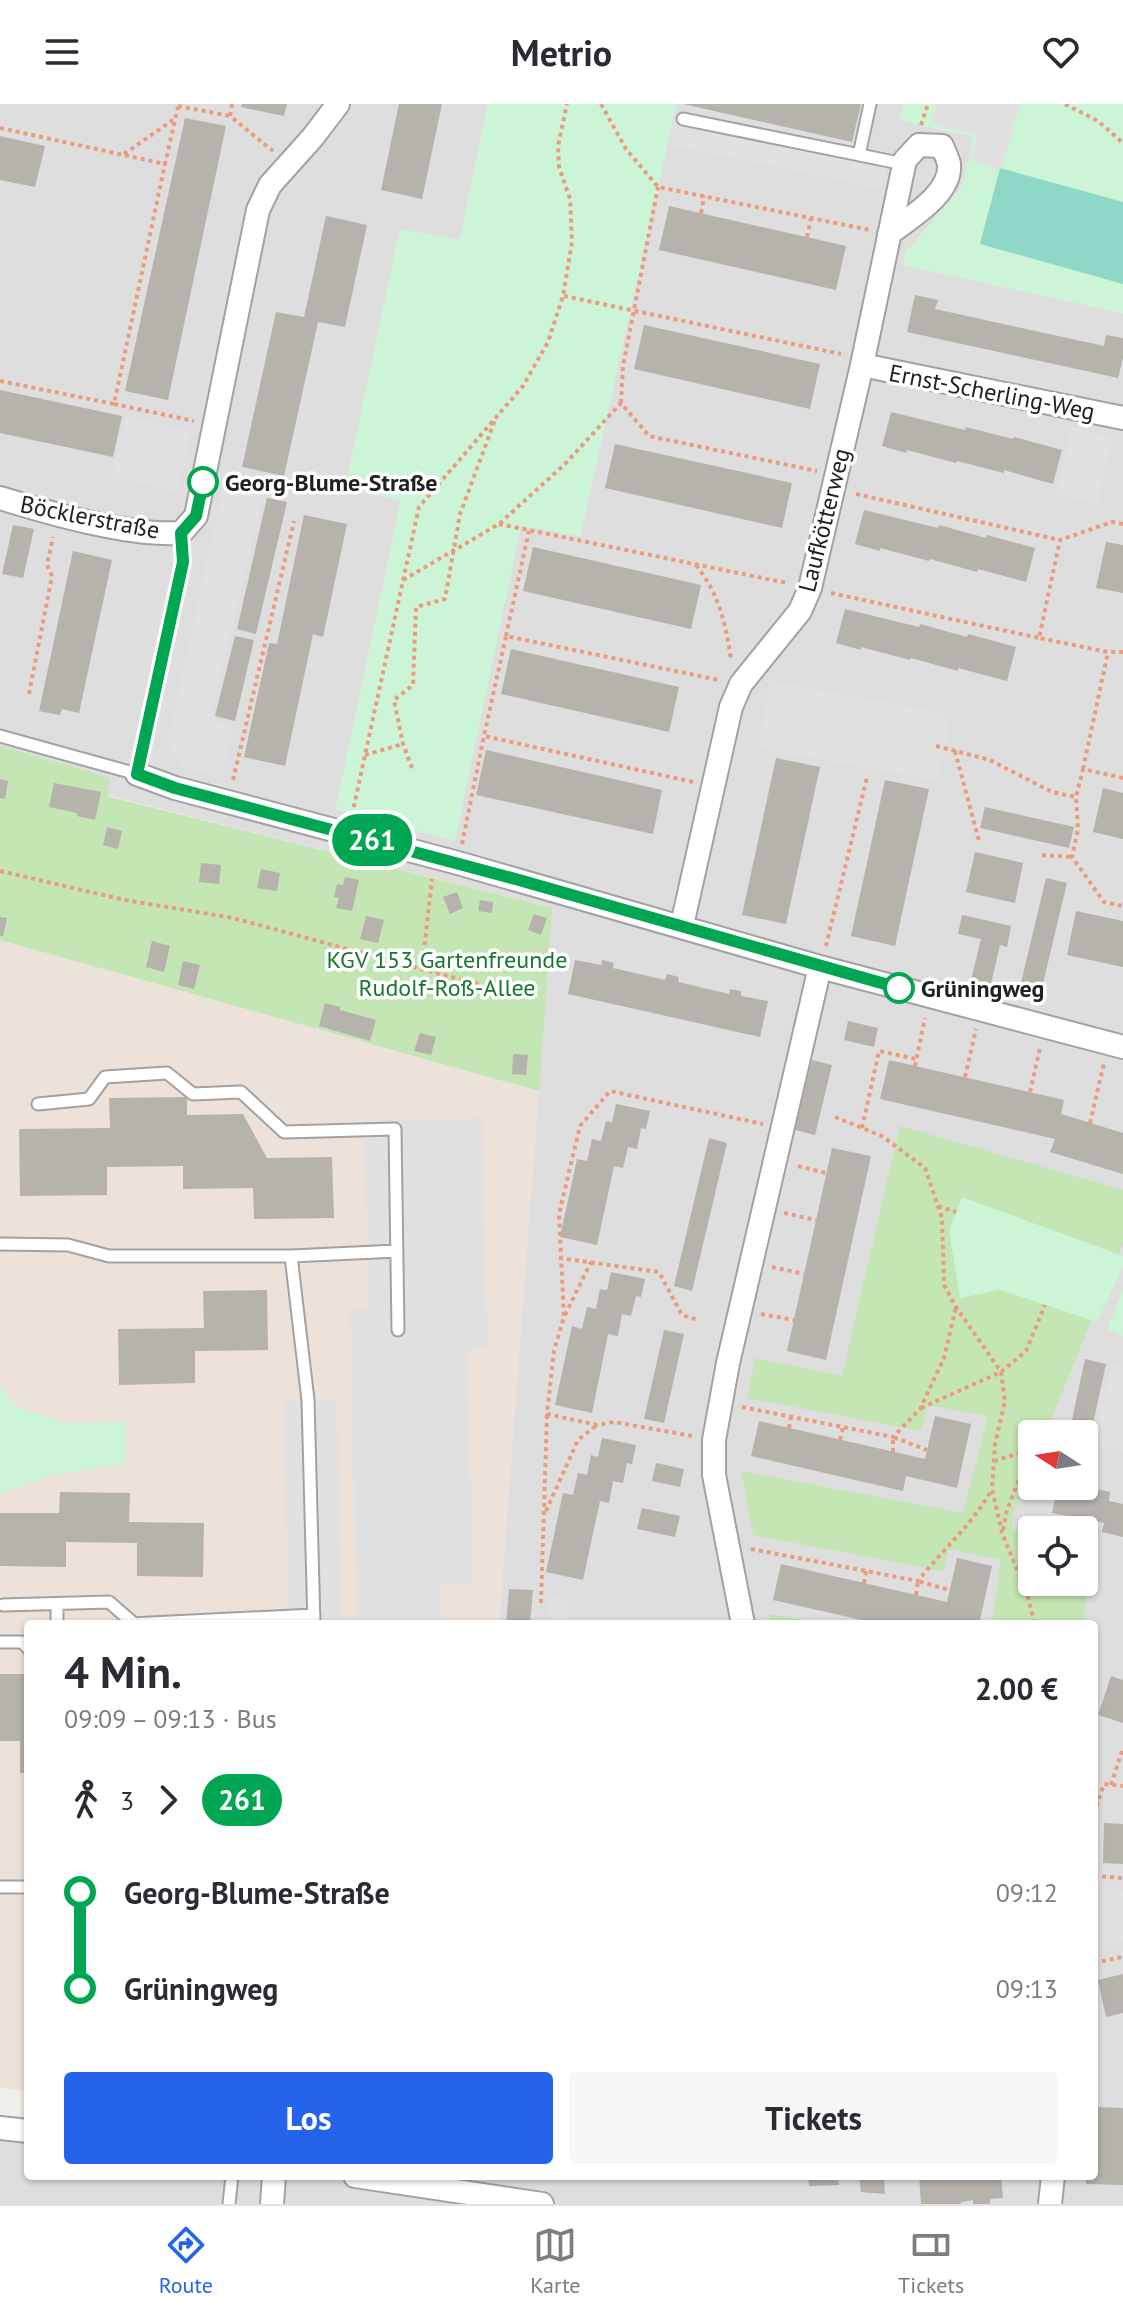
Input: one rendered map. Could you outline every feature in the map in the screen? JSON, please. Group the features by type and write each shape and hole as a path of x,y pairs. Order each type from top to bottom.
{"street":[{"path":"181,533 196,516 258,210 270,185 338,104"},
{"path":"889,234 930,201 944,185 949,165 942,146 919,145 904,164"},
{"name":"Laufkötterweg","path":"682,925 731,707 741,684 800,611 810,588 904,164"},
{"name":"Ernst-Scherling-Weg","path":"862,362 1123,418"},
{"name":"Böcklerstraße","path":"0,498 158,535 181,533"},
{"path":"137,774 228,802 682,925 820,967 1116,1045"},
{"path":"742,1620 714,1475 714,1440 740,1309 820,967"},
{"path":"0,2128 24,2131"},
{"path":"272,2204 274,2180"},
{"path":"382,2180 542,2204"},
{"path":"1050,2204 1053,2180"}],"lane":[{"path":"859,155 870,104"},
{"path":"683,119 904,164"},
{"path":"0,736 137,774 183,562 181,533"},
{"path":"38,1104 89,1099 105,1077 167,1073 193,1094 241,1092 284,1132 395,1129 398,1330"},
{"path":"0,1244 68,1245 109,1256 291,1256 397,1251"},
{"path":"291,1256 308,1400 314,1620"},
{"path":"3,1605 109,1602 129,1620"},
{"path":"57,1604 57,1620"},
{"path":"0,1642 24,1644"},
{"path":"0,1887 24,1887"},
{"path":"229,2204 232,2180"}],"path":[{"path":"230,116 232,104"},
{"path":"348,833 419,507 523,386 548,342 563,296 572,242 570,199 559,167 558,146 567,104"},
{"path":"601,104 626,149 658,187 889,234"},
{"path":"1065,104 1098,121 1123,143"},
{"path":"114,404 178,105 230,116 287,163"},
{"path":"123,155 175,119"},
{"path":"0,128 165,164"},
{"path":"403,580 499,524 565,464 621,403 623,366 658,187"},
{"path":"701,213 704,196"},
{"path":"807,237 811,218"},
{"path":"563,296 862,362"},
{"path":"0,381 215,425"},
{"path":"621,403 649,436 1060,540 1112,522 1123,524"},
{"path":"412,768 403,744 394,700 413,685 416,607 445,599 460,514 497,414"},
{"path":"29,694 52,576 47,565 58,514"},
{"path":"228,802 294,521"},
{"path":"499,524 1039,638 1108,652 1123,652"},
{"path":"458,863 529,531"},
{"path":"1039,638 1060,540"},
{"path":"696,565 711,583 723,619 732,663 741,684"},
{"path":"506,636 741,684"},
{"path":"1108,652 1076,797 1078,829 1072,857 1104,902 1123,906"},
{"path":"484,736 715,787"},
{"path":"365,755 403,744"},
{"path":"936,746 990,760 1052,792 1076,797"},
{"path":"955,751 979,841"},
{"path":"1083,769 1123,778"},
{"path":"820,967 867,777"},
{"path":"1042,855 1072,857"},
{"path":"422,970 435,857"},
{"path":"0,871 125,900 233,918 481,985"},
{"path":"915,1066 930,996"},
{"path":"965,1077 981,1010"},
{"path":"1030,1092 1045,1027"},
{"path":"1090,1123 1116,1045"},
{"path":"862,1128 879,1051 916,1059"},
{"path":"564,1317 559,1214 580,1126 610,1091 783,1128"},
{"path":"835,1117 882,1136 925,1168 942,1218 944,1285 1001,1372 1005,1401 992,1489 1002,1533 1027,1594 1034,1620"},
{"path":"775,1161 826,1173"},
{"path":"938,1206 956,1212"},
{"path":"764,1209 816,1220"},
{"path":"559,1258 659,1272 682,1315 698,1320"},
{"path":"541,1603 547,1414 554,1351 564,1317 591,1261"},
{"path":"751,1263 804,1274"},
{"path":"920,1409 1001,1372 1026,1351 1045,1305"},
{"path":"893,1452 893,1437 920,1409 944,1358 956,1307"},
{"path":"740,1309 794,1320"},
{"path":"721,1403 893,1437 927,1450"},
{"path":"547,1414 597,1425 614,1422 714,1440"},
{"path":"789,1428 791,1417"},
{"path":"545,1513 578,1440 597,1425"},
{"path":"840,1440 843,1427"},
{"path":"994,1461 1018,1453"},
{"path":"1002,1533 1018,1482"},
{"path":"916,1595 918,1581 961,1529 975,1518 992,1489"},
{"path":"728,1545 918,1581 949,1590"},
{"path":"812,1571 814,1562"},
{"path":"864,1583 866,1571"},
{"path":"1111,1785 1123,1748"},
{"path":"1098,1802 1104,1784 1123,1786"},
{"path":"1098,1876 1123,1878"},
{"path":"1098,1962 1123,1958"}],"shaded area":[{"path":"0,104 488,104 460,240 400,230 346,488 401,500 336,809 454,840 521,525 580,536 676,104 903,104 900,120 974,137 962,186 905,254 904,265 1123,313 1123,2204 0,2204 0,2128 24,2131 24,2180 383,2180 480,2194 475,2180 1098,2180 1098,1620 499,1620 551,908 106,795 109,778 0,745"},
{"path":"936,104 1021,104 1000,170 971,161 977,135 930,123"},
{"path":"676,116 888,160 882,189 670,145"},
{"path":"1000,168 1123,202 1123,284 980,244"},
{"path":"126,416 191,432 177,492 112,477"},
{"path":"1072,427 1113,437 1097,504 1056,494"},
{"path":"224,482 264,494 210,719 234,727 222,778 184,768 167,743"},
{"path":"770,681 951,714 938,781 758,748"},
{"path":"0,940 539,1091 499,1620 24,1620 24,2091 0,2087"},
{"path":"482,1118 487,1347 467,1348 473,1584 440,1585 441,1620 357,1620 350,1310 369,1309 364,1121"},
{"path":"1112,1364 1123,1367 1123,1451 1098,1446 1098,1427"},
{"path":"337,1400 342,1620 288,1620 284,1401"},
{"path":"566,1594 568,1620 551,1620 549,1595"},
{"path":"1104,1889 1123,1890 1123,1942 1104,1945"}],"green space":[{"path":"488,104 676,104 580,536 521,526 455,841 336,809 401,500 345,488 400,229 460,240"},
{"path":"903,104 1123,104 1123,313 904,265 905,255 962,186 974,137 900,120"},
{"name":"KGV 153 Gartenfreunde Rudolf-Roß-Allee","path":"0,745 110,778 107,796 552,908 539,1091 0,940"},
{"path":"900,1126 1123,1190 1123,1244 1051,1420 1018,1420 1018,1500 1012,1529 1018,1533 1018,1596 1086,1596 1083,1620 993,1620 1001,1560 949,1549 943,1571 753,1535 741,1471 963,1513 988,1416 928,1405 921,1431 748,1398 755,1358 842,1376"},
{"path":"962,1197 1123,1256 1123,1267 1097,1322 1000,1290 960,1298 949,1231"},
{"path":"1123,1291 1123,1336 1107,1329"},
{"path":"0,1385 16,1406 64,1423 126,1422 125,1463 49,1476 0,1493"},
{"path":"769,1614 801,1620 770,1620"}],"building":[{"path":"242,104 287,104 284,116 241,107"},
{"path":"399,104 442,104 422,199 381,190"},
{"path":"683,104 861,104 852,142"},
{"path":"185,118 226,126 168,400 125,391"},
{"path":"0,136 45,146 35,187 0,180"},
{"path":"669,206 846,246 836,290 659,250"},
{"path":"326,216 367,225 345,327 318,322 284,476 242,467 276,312 304,317"},
{"path":"915,295 938,300 935,309 1104,346 1106,335 1123,338 1123,358 1118,378 907,332"},
{"path":"644,325 820,364 810,409 634,369"},
{"path":"0,390 122,416 113,457 0,433"},
{"path":"891,412 1062,450 1053,484 1004,470 1004,473 882,446"},
{"path":"615,444 792,483 782,528 605,488"},
{"path":"267,498 287,502 256,634 237,629"},
{"path":"864,510 1035,548 1026,582 855,544"},
{"path":"304,515 347,524 323,637 313,634 285,766 244,757 269,643 277,644"},
{"path":"13,525 34,529 23,578 2,574"},
{"path":"1106,542 1123,545 1123,593 1096,588"},
{"path":"533,547 701,585 691,629 523,591"},
{"path":"73,551 112,560 79,713 62,709 60,715 39,711"},
{"path":"845,609 1016,647 1007,681 836,643"},
{"path":"235,636 254,640 235,721 215,716"},
{"path":"511,649 679,687 669,732 501,694"},
{"path":"486,750 662,790 653,834 476,795"},
{"path":"776,758 820,767 786,924 742,915"},
{"path":"0,779 8,781 5,799 0,798"},
{"path":"885,780 929,789 895,946 851,936"},
{"path":"54,783 101,792 95,820 49,807"},
{"path":"1103,788 1123,793 1123,839 1093,832"},
{"path":"985,807 1074,827 1069,848 980,828"},
{"path":"107,827 122,831 118,849 103,845"},
{"path":"975,852 1023,863 1015,903 966,892"},
{"path":"201,863 221,865 219,884 199,882"},
{"path":"261,869 280,873 277,891 257,888"},
{"path":"345,877 359,880 352,911 336,908 339,898 334,897 337,884 343,885"},
{"path":"1046,878 1067,883 1040,996 1019,991"},
{"path":"457,892 463,908 450,914 443,897"},
{"path":"480,900 493,902 492,913 478,911"},
{"path":"1076,911 1123,921 1123,967 1067,955"},
{"path":"534,914 547,918 541,935 528,930"},
{"path":"962,915 1011,926 1007,947 1000,945 991,984 971,980 981,939 958,934"},
{"path":"366,916 384,920 378,943 360,939"},
{"path":"0,917 7,918 3,936 0,936"},
{"path":"152,941 170,946 164,972 146,967"},
{"path":"575,960 601,965 602,960 607,961 614,963 613,968 665,980 667,974 679,977 678,982 729,994 730,989 741,991 741,996 768,1001 760,1037 568,994"},
{"path":"183,961 200,965 194,989 178,985"},
{"path":"325,1003 376,1020 370,1041 319,1026"},
{"path":"848,1021 878,1028 874,1047 844,1040"},
{"path":"420,1033 436,1037 431,1055 414,1051"},
{"path":"513,1054 528,1055 526,1075 512,1074"},
{"path":"812,1060 832,1065 815,1135 795,1130"},
{"path":"889,1060 1064,1100 1061,1114 1123,1133 1123,1174 1050,1152 1055,1139 880,1099"},
{"path":"187,1097 187,1115 243,1114 267,1158 332,1157 334,1218 254,1219 253,1188 183,1189 183,1166 107,1167 107,1195 20,1196 19,1129 110,1128 109,1098"},
{"path":"616,1104 650,1111 646,1129 641,1128 637,1149 628,1147 623,1168 614,1166 597,1245 560,1237 577,1159 587,1161 592,1139 601,1141 606,1121 612,1122"},
{"path":"709,1138 727,1143 692,1291 674,1286"},
{"path":"832,1148 871,1156 826,1360 787,1351"},
{"path":"611,1272 645,1279 641,1297 636,1296 631,1316 622,1314 618,1336 608,1334 592,1413 555,1405 572,1326 582,1329 587,1307 596,1309 600,1289 607,1290"},
{"path":"267,1290 268,1350 195,1351 195,1383 119,1385 118,1329 204,1328 203,1291"},
{"path":"664,1330 684,1334 664,1423 644,1419"},
{"path":"1085,1359 1106,1364 1094,1420 1072,1420"},
{"path":"935,1416 971,1424 957,1488 906,1476 903,1491 751,1456 759,1421 925,1459"},
{"path":"602,1438 636,1445 632,1464 627,1463 623,1483 613,1481 609,1503 600,1501 583,1580 546,1572 563,1493 573,1495 578,1473 587,1475 591,1455 598,1457"},
{"path":"656,1463 684,1469 680,1487 652,1481"},
{"path":"1098,1490 1110,1492 1109,1501 1123,1504 1123,1537 1102,1532 1104,1523 1098,1522 1098,1516 1052,1513 1055,1500 1098,1500"},
{"path":"60,1492 130,1493 129,1522 204,1523 203,1577 137,1576 137,1543 66,1542 66,1567 0,1566 0,1513 59,1513"},
{"path":"642,1508 680,1516 675,1537 637,1529"},
{"path":"957,1558 992,1566 980,1620 861,1620 773,1600 781,1564 947,1602"},
{"path":"509,1589 533,1590 530,1620 506,1620"},
{"path":"0,1674 24,1674 24,1773 20,1773 20,1741 0,1741"},
{"path":"1111,1676 1123,1680 1123,1723 1098,1715"},
{"path":"1104,1823 1123,1824 1123,1864 1103,1863"},
{"path":"1123,1974 1123,2013 1106,2017 1098,1980"},
{"path":"1098,2107 1123,2108 1123,2185 1086,2184 1086,2180 1098,2180"},
{"path":"808,2180 838,2180 839,2185 809,2186"},
{"path":"860,2180 884,2180 885,2194 861,2192"},
{"path":"919,2180 1001,2180 1003,2198 990,2199 990,2204 973,2204 973,2200 961,2204 921,2204"}],"bus line":[{"name":"261","path":"203,482 196,516 181,533 183,562 137,774 175,788 682,925 899,988"}],"place":[{"name":"Georg-Blume-Straße","path":"203,482"},
{"name":"Grüningweg","path":"899,988"}]}
